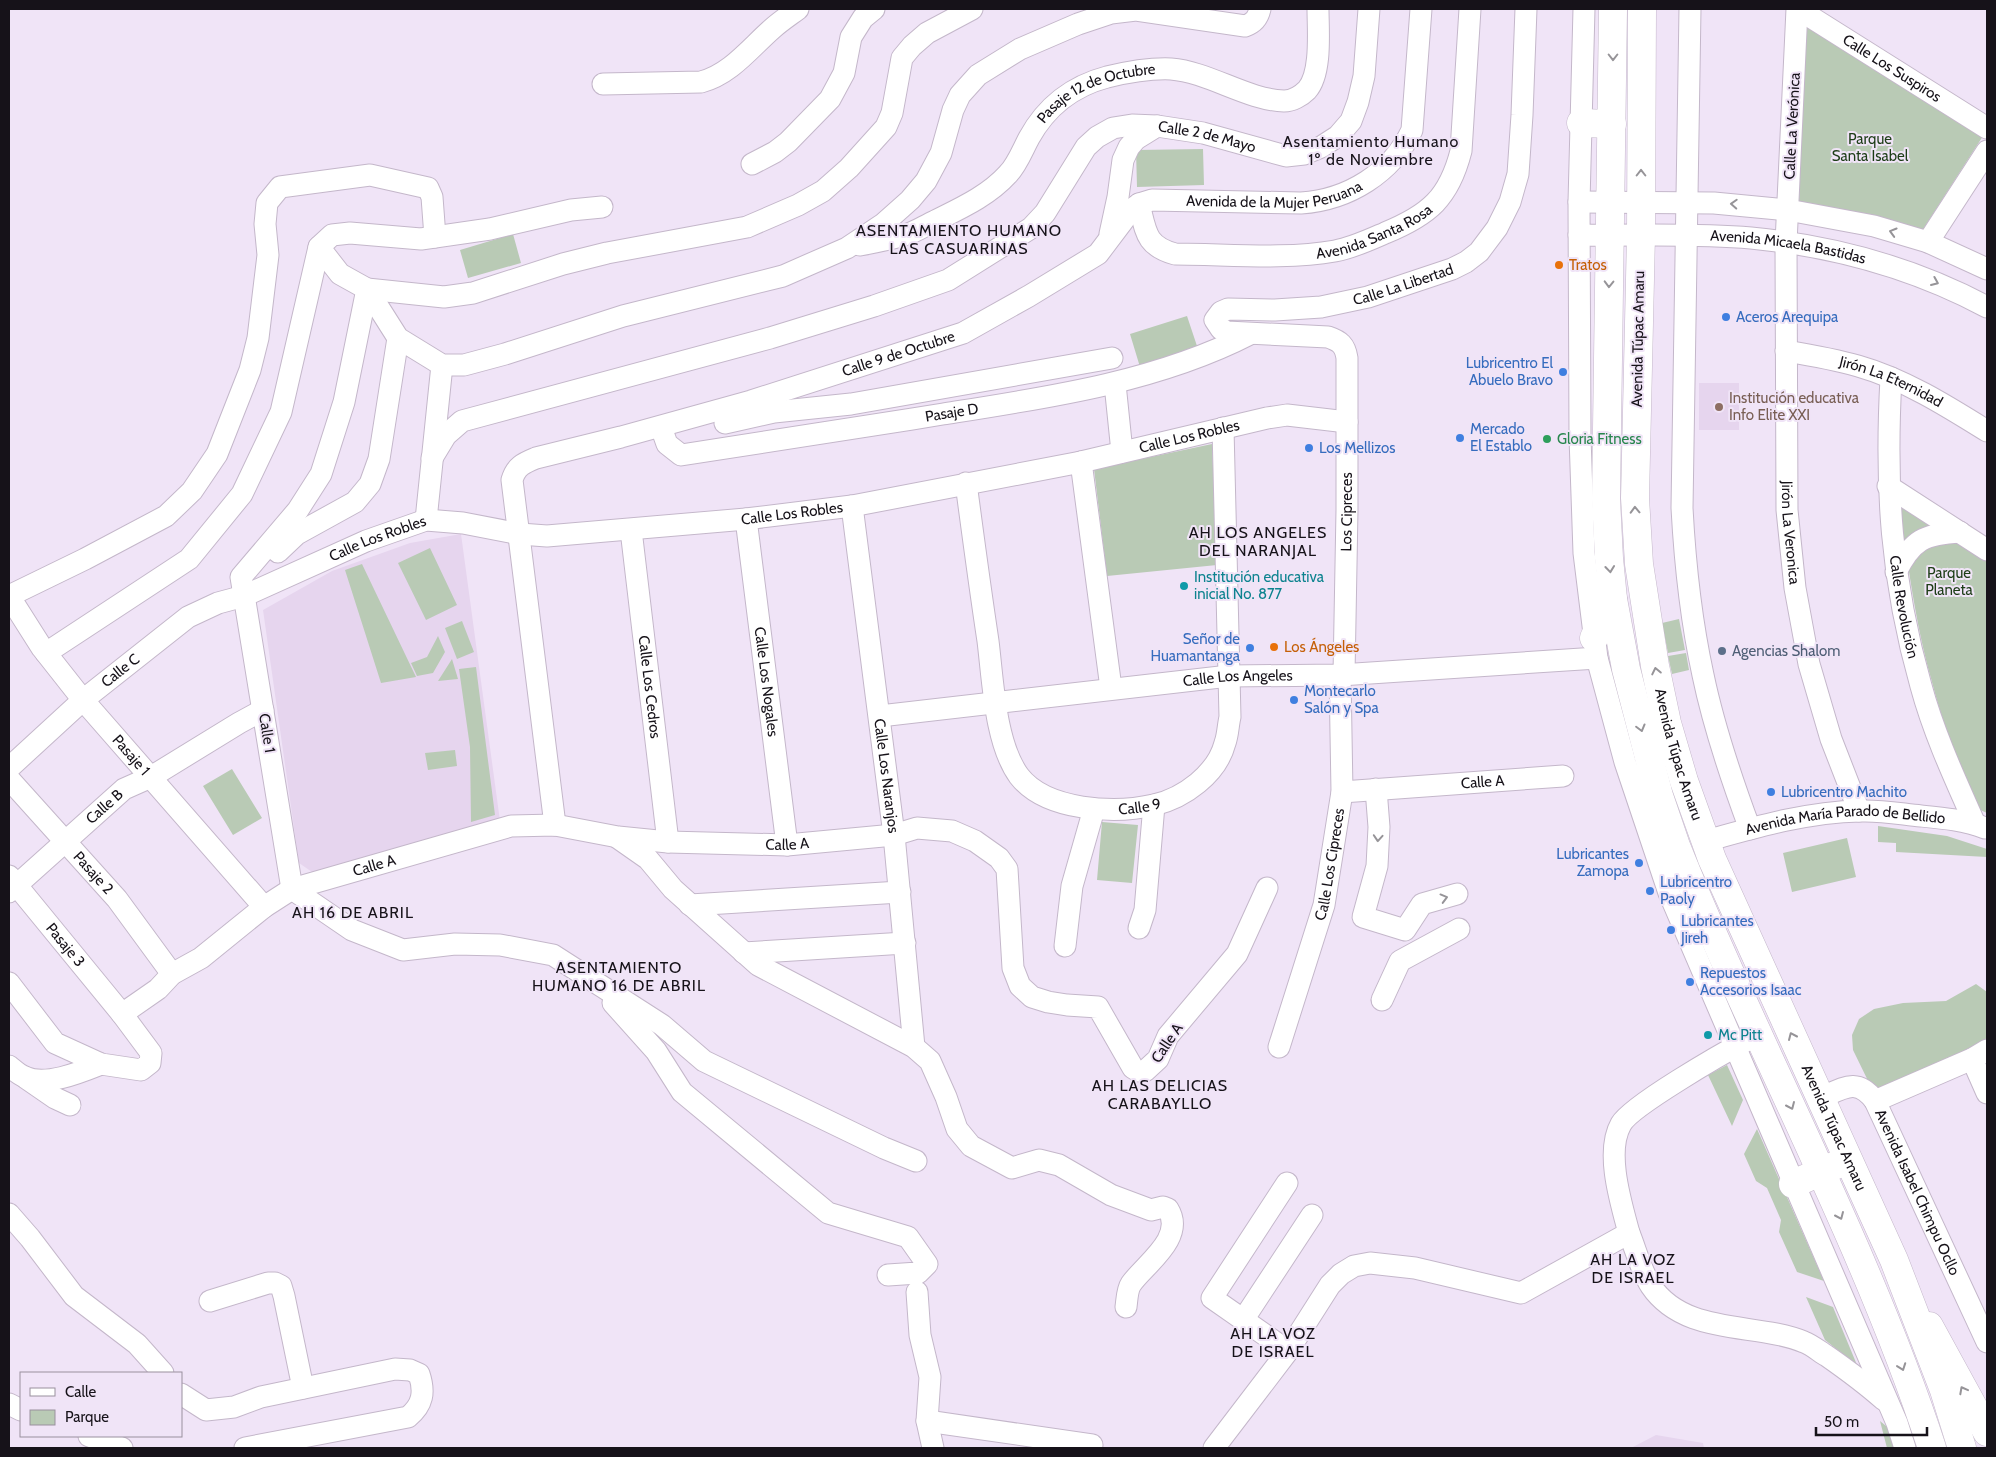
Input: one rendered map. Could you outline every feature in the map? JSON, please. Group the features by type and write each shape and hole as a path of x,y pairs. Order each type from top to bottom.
{"main road":[{"name":"Avenida Túpac Amaru","path":"1613,9 1606,499 1613,599 1626,669 1650,761 1656,823 1688,877 1759,1033 1868,1280 1932,1448"},
{"name":"Avenida Túpac Amaru","path":"1642,9 1641,235 1635,498 1639,564 1655,666 1684,781 1706,841 1894,1260 1944,1390 1962,1448"},
{"path":"1581,123 1612,124"},
{"path":"1596,648 1613,599"},
{"path":"1793,1184 1849,1160"},
{"path":"1894,1260 1987,1432"}],"street":[{"path":"603,84 701,82 714,78 726,71 773,28 798,9"},
{"path":"752,164 775,152 788,142 830,99 844,73 851,37 863,18 874,9"},
{"path":"318,247 340,274 367,289 444,297 473,293 563,264 607,253 747,228 798,206 823,191 849,168 886,127 892,113 902,58 927,33 972,9"},
{"path":"367,289 398,338 442,365 464,365 505,354 623,316 721,294 783,276 847,248 883,224 910,200 926,182 941,153 953,110 960,95 978,75 1020,49 1078,24 1111,13 1143,11 1245,26 1252,24 1257,19 1260,9"},
{"name":"Pasaje 12 de Octubre","path":"847,248 909,234 991,191 1010,173 1031,134 1047,111 1072,91 1105,78 1139,70 1171,69 1198,74 1270,99 1285,101 1298,98 1308,89 1314,76 1318,50 1318,9"},
{"name":"Calle 2 de Mayo","path":"1109,239 1118,197 1123,160 1136,139 1157,126 1203,133 1286,156 1304,154 1321,147 1338,136 1351,121 1358,102 1364,76 1369,9"},
{"name":"Avenida de la Mujer Peruana","path":"1139,204 1152,200 1319,202 1364,184 1396,158 1412,130 1421,9"},
{"name":"Avenida Santa Rosa","path":"1139,204 1147,237 1154,245 1175,254 1306,255 1337,251 1362,243 1412,220 1429,209 1441,197 1457,168 1461,151 1470,9"},
{"name":"Calle La Libertad","path":"1345,348 1339,340 1328,337 1227,332 1221,329 1216,320 1221,312 1228,309 1275,310 1321,306 1368,297 1452,269 1466,262 1489,240 1510,202 1518,174 1526,9"},
{"name":"Avenida Túpac Amaru","path":"1584,9 1579,202 1581,502 1584,553 1596,648 1625,762 1656,823 1669,893 1888,1404 1905,1448"},
{"path":"1690,9 1682,508 1685,561 1703,675 1731,776 1750,829"},
{"name":"Calle Los Suspiros","path":"1798,9 1987,128"},
{"name":"Calle La Verónica","path":"1786,243 1798,9"},
{"path":"432,458 446,435 462,421 770,338 874,306 948,280 1031,228 1046,214 1086,147 1097,136 1113,128 1157,126"},
{"path":"1928,242 1987,150"},
{"path":"9,596 85,559 166,516 192,491 217,454 250,370 258,338 268,255 265,224 267,203 280,187 370,175 428,188 432,197 435,237"},
{"path":"1579,202 1752,205 1788,210 1874,226 1928,242 1987,269"},
{"name":"Calle 9 de Octubre","path":"520,534 512,480 514,471 523,463 621,437 662,430 963,333 1030,296 1098,254 1132,209 1139,204"},
{"path":"46,654 189,559 242,494 281,412 318,247 332,235 350,232 421,239 490,229 571,210 602,207"},
{"name":"Avenida Micaela Bastidas","path":"1579,235 1751,238 1786,243 1852,255 1913,272 1959,292 1987,307"},
{"name":"Jirón La Veronica","path":"1786,243 1787,510 1794,588 1809,664 1828,729 1860,811"},
{"path":"243,586 298,510 321,474 344,402 367,289"},
{"name":"Pasaje D","path":"662,430 667,444 681,455 1003,405 1115,384 1223,348 1250,334"},
{"path":"243,586 297,534 355,502 370,484 379,459 398,338"},
{"name":"Los Cipreces","path":"1342,675 1347,422 1345,348"},
{"name":"Jirón La Eternidad","path":"1786,351 1859,366 1891,378 1935,400 1987,432"},
{"path":"662,430 711,426 774,412 851,404 1112,358"},
{"path":"426,520 442,365"},
{"name":"Calle Revolución","path":"1891,378 1888,486 1896,572 1907,631 1921,688 1945,757 1981,826"},
{"path":"1115,384 1122,452"},
{"name":"Calle Los Robles","path":"243,586 426,520 463,523 520,534 547,536 746,519 852,506 1081,462 1223,428 1287,415 1347,422"},
{"name":"Calle 9","path":"966,483 996,703 1004,744 1011,763 1020,777 1033,789 1049,798 1068,804 1094,809 1154,805 1190,789 1205,777 1218,761 1225,744 1230,717 1223,428"},
{"path":"1081,462 1111,688"},
{"path":"1888,486 1987,550"},
{"name":"Calle Los Naranjos","path":"852,506 894,835 914,1047"},
{"name":"Calle Los Nogales","path":"746,519 786,845"},
{"name":"Calle Los Cedros","path":"631,530 668,842"},
{"path":"1896,572 1904,556 1915,544 1925,537 1941,533 1960,532"},
{"path":"520,534 555,825"},
{"name":"Calle C","path":"9,768 83,700 188,617 218,603 243,586"},
{"name":"Calle 1","path":"243,586 292,889"},
{"name":"Pasaje 1","path":"9,596 46,654 83,700 264,907"},
{"name":"Calle Los Angeles","path":"880,716 1111,688 1229,676 1342,675 1596,648"},
{"name":"Calle Los Cipreces","path":"1279,1048 1324,905 1342,792 1342,675"},
{"name":"Calle B","path":"11,884 65,842 124,789 151,777 263,710"},
{"name":"Calle A","path":"1342,792 1564,776"},
{"name":"Pasaje 2","path":"9,779 117,899 172,974"},
{"path":"1376,789 1379,827 1376,866 1363,917 1405,930 1422,904 1457,894"},
{"path":"1139,928 1145,910 1154,805"},
{"path":"1065,946 1072,886 1094,809"},
{"name":"Avenida María Parado de Bellido","path":"1706,841 1803,817 1860,811 1936,818 1981,826"},
{"name":"Calle A","path":"122,1014 158,989 172,974 201,958 264,907 292,889 511,826 555,825 618,837 668,842 786,845 894,835 917,828 952,831 975,841 998,858 1007,869 1013,968 1020,986 1032,997 1048,1002 1098,1007 1133,1068 1138,1071 1146,1071 1158,1059 1168,1036 1237,954 1267,888"},
{"path":"618,837 648,859 673,889 758,966 914,1047 930,1061 946,1097 957,1129 971,1146 1012,1168 1040,1160 1059,1165 1111,1195 1151,1210 1163,1207 1168,1209 1172,1224 1166,1244 1147,1268 1130,1285 1126,1307"},
{"name":"Pasaje 3","path":"11,884 122,1014"},
{"path":"292,889 352,930 403,950 455,944 500,945 553,955 662,1026 704,1061 884,1148 916,1161"},
{"path":"690,904 900,892"},
{"path":"1382,1000 1400,961 1459,929"},
{"path":"744,953 905,943"},
{"path":"9,983 55,1043 101,1064 141,1070 150,1063 151,1053 122,1014"},
{"path":"596,983 656,1051 682,1092 828,1213 908,1237 927,1264 918,1273 888,1275"},
{"path":"1759,1033 1646,1102 1621,1123 1615,1149 1615,1169 1629,1233 1650,1285 1667,1304 1698,1319 1720,1325 1792,1338 1807,1343 1859,1378 1888,1404"},
{"path":"1875,1101 1980,1054 1987,1093"},
{"path":"26,1078 44,1080 73,1075 101,1064"},
{"path":"9,1066 55,1098 70,1105"},
{"name":"Avenida Isabel Chimpu Ocllo","path":"1820,1098 1844,1088 1855,1086 1866,1090 1875,1101 1987,1342"},
{"path":"1287,1183 1212,1298 1288,1351"},
{"path":"9,1214 30,1238 74,1296 137,1344 162,1372"},
{"path":"1243,1320 1312,1215"},
{"path":"1214,1448 1288,1351 1330,1285 1354,1266 1370,1263 1416,1268 1521,1293 1629,1233"},
{"path":"210,1301 268,1284 275,1283 281,1286 303,1388"},
{"path":"917,1292 920,1334 930,1377 927,1421 934,1448"},
{"path":"182,1395 206,1410 234,1407 261,1398 303,1388 395,1370 410,1370 419,1374 423,1389 419,1405 408,1417 320,1441 249,1448"},
{"path":"927,1421 1057,1444 1092,1445"},
{"path":"92,1437 122,1448"}],"shaded area":[{"name":"Institución educativa Info Elite XXI","path":"1699,383 1739,383 1739,430 1699,430"},
{"path":"461,534 500,821 315,874 299,863 263,610 332,571 410,543"},
{"path":"1656,1435 1703,1443 1704,1448 1631,1448"}],"green space":[{"name":"Parque Santa Isabel","path":"1805,23 1983,136 1922,231 1799,202"},
{"path":"1203,149 1204,185 1137,187 1136,150"},
{"path":"513,234 521,263 468,278 460,250"},
{"path":"1187,316 1198,349 1140,367 1130,334"},
{"path":"1212,444 1217,565 1107,576 1094,469"},
{"path":"1892,497 1937,525 1913,533 1898,546"},
{"name":"Parque Planeta","path":"1958,541 1987,560 1987,813 1978,809 1941,715 1921,639 1908,565 1929,543"},
{"path":"430,548 457,605 426,620 398,563"},
{"path":"362,564 416,677 381,683 345,570"},
{"path":"1679,619 1685,650 1668,653 1662,623"},
{"path":"462,621 474,652 457,659 445,628"},
{"path":"438,636 445,652 433,673 417,676 411,663 427,657"},
{"path":"1686,653 1689,670 1672,674 1668,656"},
{"path":"452,659 458,679 438,681"},
{"path":"476,667 495,815 471,822 470,747 459,669"},
{"path":"455,750 457,766 428,770 425,753"},
{"path":"232,769 262,818 233,835 203,786"},
{"path":"1102,822 1138,825 1132,883 1097,880"},
{"path":"1878,826 1947,836 1987,849 1987,857 1896,852 1896,843 1878,842"},
{"path":"1847,838 1856,877 1792,892 1783,853"},
{"path":"1976,984 1987,992 1987,1038 1963,1052 1873,1091 1853,1050 1852,1035 1859,1019 1874,1009 1903,1003 1946,1001"},
{"path":"1727,1065 1743,1100 1732,1126 1708,1075"},
{"path":"1757,1129 1824,1281 1797,1272 1779,1232 1781,1220 1767,1188 1756,1181 1744,1154"},
{"path":"1806,1297 1833,1307 1857,1365 1825,1340"},
{"path":"1880,1421 1897,1435 1901,1448 1887,1448"}],"place":[{"name":"Tratos","path":"1559,265"},
{"name":"Aceros Arequipa","path":"1726,317"},
{"name":"Lubricentro El Abuelo Bravo","path":"1563,372"},
{"name":"Institución educativa Info Elite XXI","path":"1719,407"},
{"name":"Mercado El Establo","path":"1460,438"},
{"name":"Gloria Fitness","path":"1547,439"},
{"name":"Los Mellizos","path":"1309,448"},
{"name":"Institución educativa inicial No. 877","path":"1184,586"},
{"name":"Los Ángeles","path":"1274,647"},
{"name":"Señor de Huamantanga","path":"1250,648"},
{"name":"Agencias Shalom","path":"1722,651"},
{"name":"Montecarlo Salón y Spa","path":"1294,700"},
{"name":"Lubricentro Machito","path":"1771,792"},
{"name":"Lubricantes Zamopa","path":"1639,863"},
{"name":"Lubricentro Paoly","path":"1650,891"},
{"name":"Lubricantes Jireh","path":"1671,930"},
{"name":"Repuestos Accesorios Isaac","path":"1690,982"},
{"name":"Mc Pitt","path":"1708,1035"}],"district":[{"name":"Asentamiento Humano 1º de Noviembre","path":"1371,150"},
{"name":"ASENTAMIENTO HUMANO LAS CASUARINAS","path":"959,239"},
{"name":"AH LOS ANGELES DEL NARANJAL","path":"1258,541"},
{"name":"AH 16 DE ABRIL","path":"353,912"},
{"name":"ASENTAMIENTO HUMANO 16 DE ABRIL","path":"619,976"},
{"name":"AH LAS DELICIAS CARABAYLLO","path":"1160,1094"},
{"name":"AH LA VOZ DE ISRAEL","path":"1633,1268"},
{"name":"AH LA VOZ DE ISRAEL","path":"1273,1342"}]}
